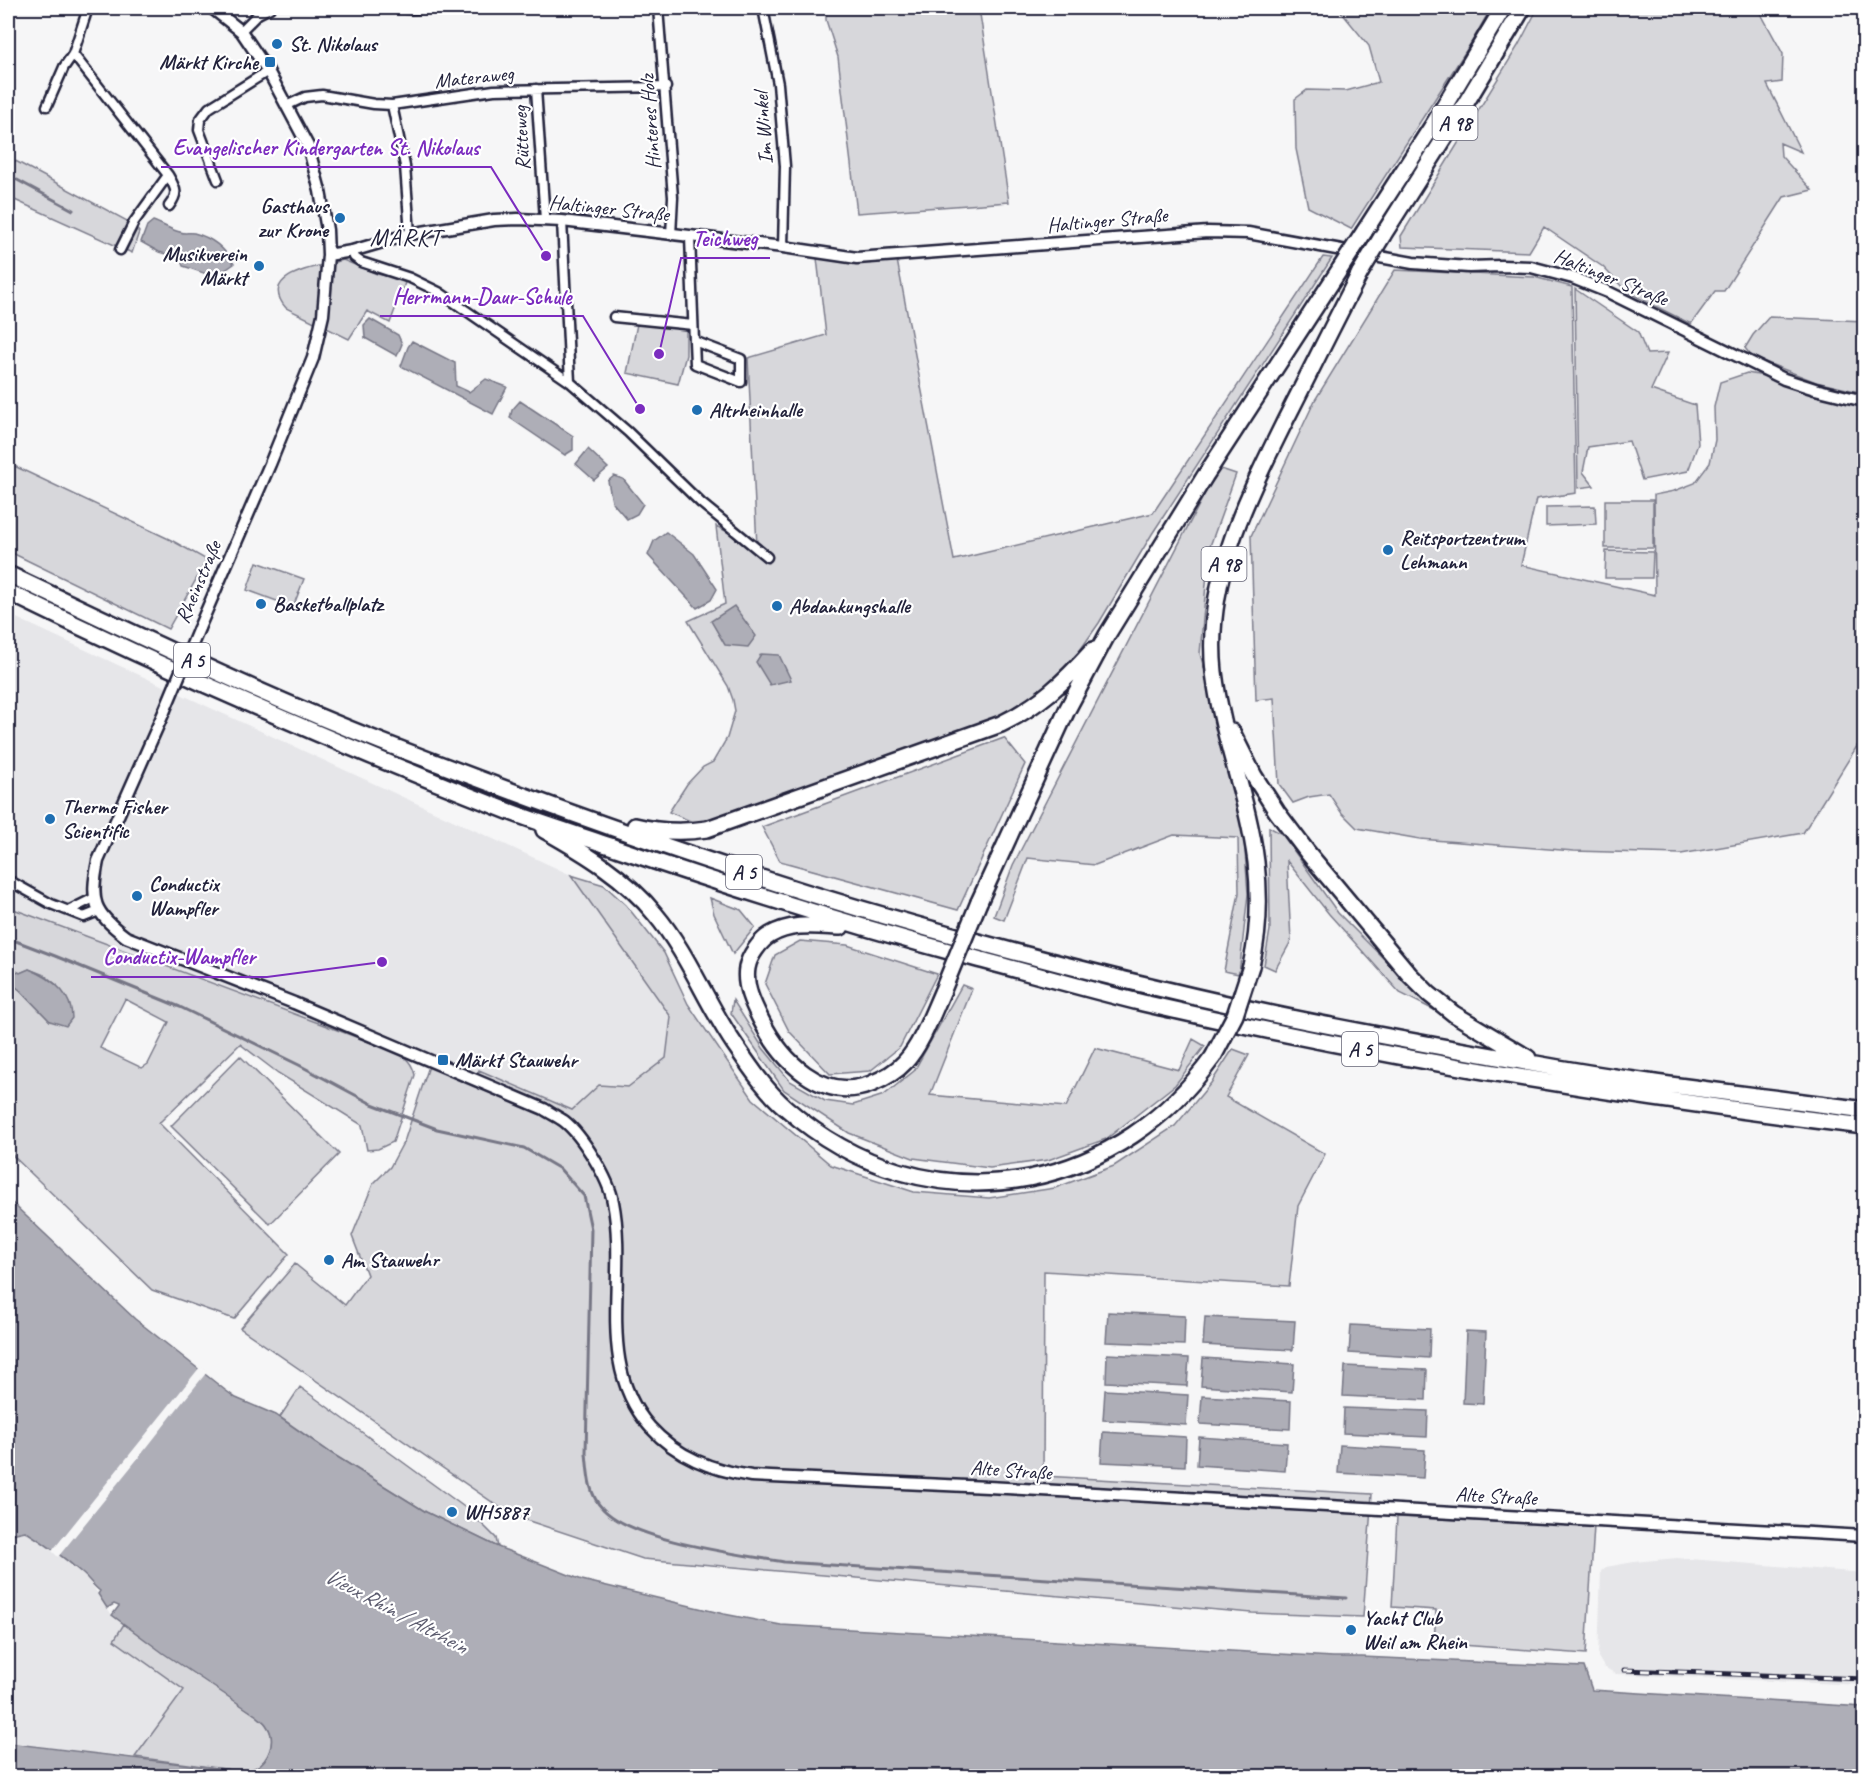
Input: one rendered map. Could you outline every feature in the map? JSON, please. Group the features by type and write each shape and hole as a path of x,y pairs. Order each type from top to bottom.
{"highway":[{"name":"A 98","path":"1107,635 1205,476 1433,124 1503,8"},
{"name":"A 98","path":"1220,708 1214,670 1213,636 1218,590 1229,545 1260,473 1360,273 1523,8"},
{"name":"A 5","path":"8,574 167,649 379,741 708,861 807,892 1044,960 1260,1011 1538,1065 1864,1110"},
{"name":"A 5","path":"8,592 102,638 254,706 511,812 698,876 865,928 1139,1002 1383,1054 1742,1112 1864,1126"},
{"path":"585,817 654,831 681,833 707,829 752,815 1001,724 1021,714 1054,690 1107,635"},
{"path":"865,928 802,925 788,927 769,935 755,949 747,967 752,1003 774,1042 800,1071 814,1081 830,1087 861,1088 880,1080 906,1062 943,990 979,903 1067,710 1107,635"},
{"path":"1220,708 1254,776 1277,812 1392,955 1429,994 1473,1027 1538,1065"},
{"path":"511,812 593,858 656,914 692,970 733,1043 758,1079 785,1108 840,1148 885,1167 925,1178 955,1182 1011,1181 1045,1175 1074,1166 1104,1153 1156,1119 1184,1093 1213,1057 1235,1015 1251,966 1258,926 1256,862 1245,807 1220,708"}],"street":[{"path":"47,106 64,67 73,54 88,8"},
{"name":"Rheinstraße","path":"212,8 241,31 268,71 309,146 327,230 328,255 323,315 313,358 270,464 98,861 93,884 94,898 99,911 108,923 126,937 426,1059"},
{"path":"241,31 258,14 270,8"},
{"path":"396,8 432,8"},
{"name":"Hinteres Holz","path":"658,8 674,197 670,235"},
{"name":"Im Winkel","path":"763,8 778,84 785,166 783,247"},
{"path":"73,54 168,175 176,189 175,198 169,207"},
{"path":"218,180 198,130 200,120 209,108 268,71"},
{"name":"Materaweg","path":"288,105 305,97 322,95 392,105 494,90 666,87"},
{"name":"Rütteweg","path":"536,89 544,220"},
{"path":"392,105 405,166 410,234"},
{"path":"120,250 134,222 168,175"},
{"name":"Haltinger Straße","path":"328,255 352,251 410,234 495,220 562,221 857,258 1208,232 1248,233 1413,263 1469,267 1531,267 1573,278 1608,292 1784,379 1864,401"},
{"path":"562,221 570,382"},
{"path":"690,237 693,341 695,364 741,381 741,359 693,341"},
{"path":"352,251 354,257 361,262 410,278 439,292 570,382 628,432 701,503 767,557"},
{"path":"614,317 693,325"},
{"path":"8,880 51,904 84,917 99,911"},
{"path":"70,910 94,898"},
{"name":"Alte Straße","path":"426,1059 544,1109 565,1122 594,1158 606,1181 613,1202 617,1263 616,1332 622,1380 642,1418 670,1446 686,1457 726,1472 751,1476 1864,1536"}],"shaded area":[{"path":"826,8 979,8 1009,202 857,213 838,57 826,20"},
{"path":"1338,8 1491,8 1471,43 1351,229 1308,207 1296,149 1295,99 1307,90 1346,91 1379,82 1369,46"},
{"path":"1538,8 1767,8 1760,12 1783,54 1782,82 1767,84 1801,152 1780,143 1781,156 1812,190 1784,197 1724,291 1715,291 1691,324 1627,292 1603,267 1544,227 1529,252 1402,247 1401,236 1518,46"},
{"path":"8,157 131,223 139,232 132,253 8,197"},
{"path":"1323,257 1332,258 1152,534 1099,623 1069,666 1036,697 995,720 716,819 695,823 669,812 687,784 703,767 713,762 727,738 735,711 728,686 688,621 725,604 716,526 757,547 748,358 826,335 817,258 854,261 897,260 954,560 1153,513"},
{"path":"343,260 377,274 406,280 390,323 367,311 349,339 286,308 279,296 279,287 285,279 295,273"},
{"path":"1395,270 1534,277 1572,287 1576,493 1536,499 1521,565 1655,595 1654,495 1695,483 1710,463 1715,440 1714,407 1720,382 1747,373 1764,376 1808,393 1864,407 1864,735 1803,833 1681,854 1574,851 1420,839 1357,828 1341,812 1329,794 1309,797 1293,803 1279,784 1274,698 1256,700 1251,536 1315,400"},
{"path":"1575,289 1638,332 1647,354 1668,353 1651,390 1695,405 1698,444 1688,471 1642,480 1629,441 1588,447 1583,472 1594,486 1578,488"},
{"path":"1769,317 1864,321 1864,393 1816,382 1752,357 1745,348"},
{"path":"637,324 686,327 686,355 678,384 627,373"},
{"path":"8,463 171,540 207,560 168,629 8,551"},
{"path":"1218,468 1236,474 1209,549 1200,654 1241,794 1248,894 1239,974 1224,971 1239,893 1238,838 1174,835 1095,865 1028,858 1004,920 994,916 1013,865"},
{"path":"1605,500 1653,500 1653,548 1605,548"},
{"path":"1595,506 1596,524 1546,526 1546,507"},
{"path":"1606,551 1653,552 1652,578 1605,578"},
{"path":"257,562 304,579 293,607 247,590"},
{"path":"8,614 571,875 671,1017 666,1058 628,1087 599,1085 572,1110 480,1071 473,1085 396,1052 8,907"},
{"path":"1004,738 1025,764 958,910 780,861 762,827"},
{"path":"1269,827 1282,834 1338,913 1436,1011 1400,993 1329,914 1287,861 1291,941 1275,970 1264,965 1270,930"},
{"path":"571,875 604,885 626,905 664,953 688,1004 753,1099 831,1165 914,1192 989,1198 1055,1188 1114,1166 1175,1126 1211,1083 1233,1049 1249,1055 1226,1097 1325,1154 1298,1206 1289,1286 1044,1271 1043,1476 1372,1494 1363,1617 1252,1613 643,1559 511,1515 240,1328 295,1264 345,1305 367,1275 352,1236 373,1184 390,1167 405,1139 429,1066 473,1085 479,1070 572,1110 599,1085 628,1087 666,1058 671,1017"},
{"path":"710,898 741,910 755,927 733,954 714,914"},
{"path":"8,907 396,1052 408,1061 415,1075 393,1142 378,1149 367,1150 362,1125 278,1073 240,1044 159,1123 289,1254 234,1319 152,1290 8,1151 8,981 50,1021 57,985 44,975 29,969 20,973 8,967","holes":["125,999 169,1022 148,1064 142,1068 100,1048"]},
{"path":"800,941 847,945 937,974 900,1047 870,1071 830,1074 789,1031 765,984 775,955"},
{"path":"962,985 972,989 930,1095 1066,1107 1095,1048 1179,1070 1193,1039 1205,1046 1175,1085 1106,1139 1048,1160 990,1168 913,1158 849,1133 784,1090 731,1013 733,1000 763,1048 790,1081 825,1101 853,1105 884,1095 914,1071"},
{"path":"240,1056 339,1154 270,1224 171,1126"},
{"path":"300,1387 467,1509 496,1538 498,1547 426,1512 331,1453 280,1417"},
{"path":"1397,1517 1594,1526 1586,1654 1434,1643 1436,1610 1392,1607"},
{"path":"8,1524 11,1534 24,1531 54,1549 86,1576 112,1615 124,1624 114,1640 184,1690 135,1757 8,1743"},
{"path":"1677,1558 1864,1573 1864,1685 1616,1674 1604,1667 1598,1657 1601,1571 1606,1567 1634,1562"},
{"path":"124,1624 265,1723 270,1732 271,1744 268,1755 260,1765 253,1769 240,1771 135,1757 184,1690 114,1640"}],"water":[{"path":"153,221 183,233 194,233 207,238 222,248 234,264 214,274 183,266 180,258 159,252 141,242 147,226"},
{"path":"370,319 398,335 402,344 397,356 365,338 364,325"},
{"path":"412,341 455,363 456,386 469,392 486,379 507,387 493,414 401,366"},
{"path":"520,401 573,436 573,450 565,455 510,418 512,410"},
{"path":"588,449 608,468 594,480 576,464"},
{"path":"614,476 623,479 643,504 637,514 627,519 612,502 608,481"},
{"path":"666,532 694,554 717,589 711,600 697,608 648,555 654,541"},
{"path":"734,606 756,636 748,647 725,645 711,621"},
{"path":"761,654 779,655 791,680 770,685 756,662"},
{"path":"8,967 20,973 29,969 45,977 59,988 71,1009 72,1018 66,1026 50,1021 8,981"},
{"name":"Vieux Rhin / Altrhein","path":"8,1199 135,1319 236,1398 276,1415 331,1453 426,1512 498,1547 582,1580 724,1614 781,1625 1333,1657 1584,1667 1592,1690 1864,1707 1864,1776 8,1776 8,1743 240,1771 260,1765 270,1750 271,1737 266,1725 257,1716 163,1653 112,1615 119,1606 114,1604 107,1608 98,1594 100,1591 48,1546 25,1531 11,1534 8,1524"},
{"path":"1108,1312 1185,1316 1184,1345 1106,1342"},
{"path":"1205,1317 1295,1321 1293,1350 1203,1345"},
{"path":"1351,1325 1430,1329 1429,1358 1349,1353"},
{"path":"1466,1331 1486,1332 1483,1404 1463,1403"},
{"path":"1107,1354 1189,1358 1187,1386 1106,1382"},
{"path":"1203,1358 1294,1364 1292,1392 1201,1386"},
{"path":"1345,1366 1427,1370 1426,1400 1343,1396"},
{"path":"1105,1390 1188,1395 1186,1425 1103,1420"},
{"path":"1202,1396 1291,1401 1290,1429 1200,1424"},
{"path":"1344,1408 1428,1411 1427,1437 1343,1433"},
{"path":"1103,1432 1186,1437 1185,1466 1101,1462"},
{"path":"1199,1437 1287,1443 1285,1471 1197,1465"},
{"path":"1340,1445 1425,1450 1423,1478 1338,1473"}],"pier":[{"path":"200,1367 207,1372 148,1446 58,1557 52,1551"}],"waterway":[{"path":"8,175 73,210"},
{"path":"8,938 180,1007 299,1065 372,1104 437,1129 524,1148 560,1169 584,1196 591,1229 586,1453 588,1476 594,1497 603,1509 638,1530 689,1545 784,1562 1346,1598"}],"railway":[{"path":"1624,1670 1864,1679"}],"place":[{"name":"St. Nikolaus","path":"277,44"},
{"name":"Märkt Kirche","path":"270,62"},
{"name":"Gasthaus zur Krone","path":"340,218"},
{"name":"Evangelischer Kindergarten St. Nikolaus","path":"546,256"},
{"name":"Musikverein Märkt","path":"259,266"},
{"name":"Teichweg","path":"659,354"},
{"name":"Herrmann-Daur-Schule","path":"640,409"},
{"name":"Altrheinhalle","path":"697,410"},
{"name":"Reitsportzentrum Lehmann","path":"1388,550"},
{"name":"Basketballplatz","path":"261,604"},
{"name":"Abdankungshalle","path":"777,606"},
{"name":"Thermo Fisher Scientific","path":"50,819"},
{"name":"Conductix Wampfler","path":"137,896"},
{"name":"Conductix-Wampfler","path":"382,962"},
{"name":"Märkt Stauwehr","path":"443,1060"},
{"name":"Am Stauwehr","path":"329,1260"},
{"name":"WH5887","path":"452,1512"},
{"name":"Yacht Club Weil am Rhein","path":"1351,1630"}],"district":[{"name":"MÄRKT","path":"406,237"}]}
